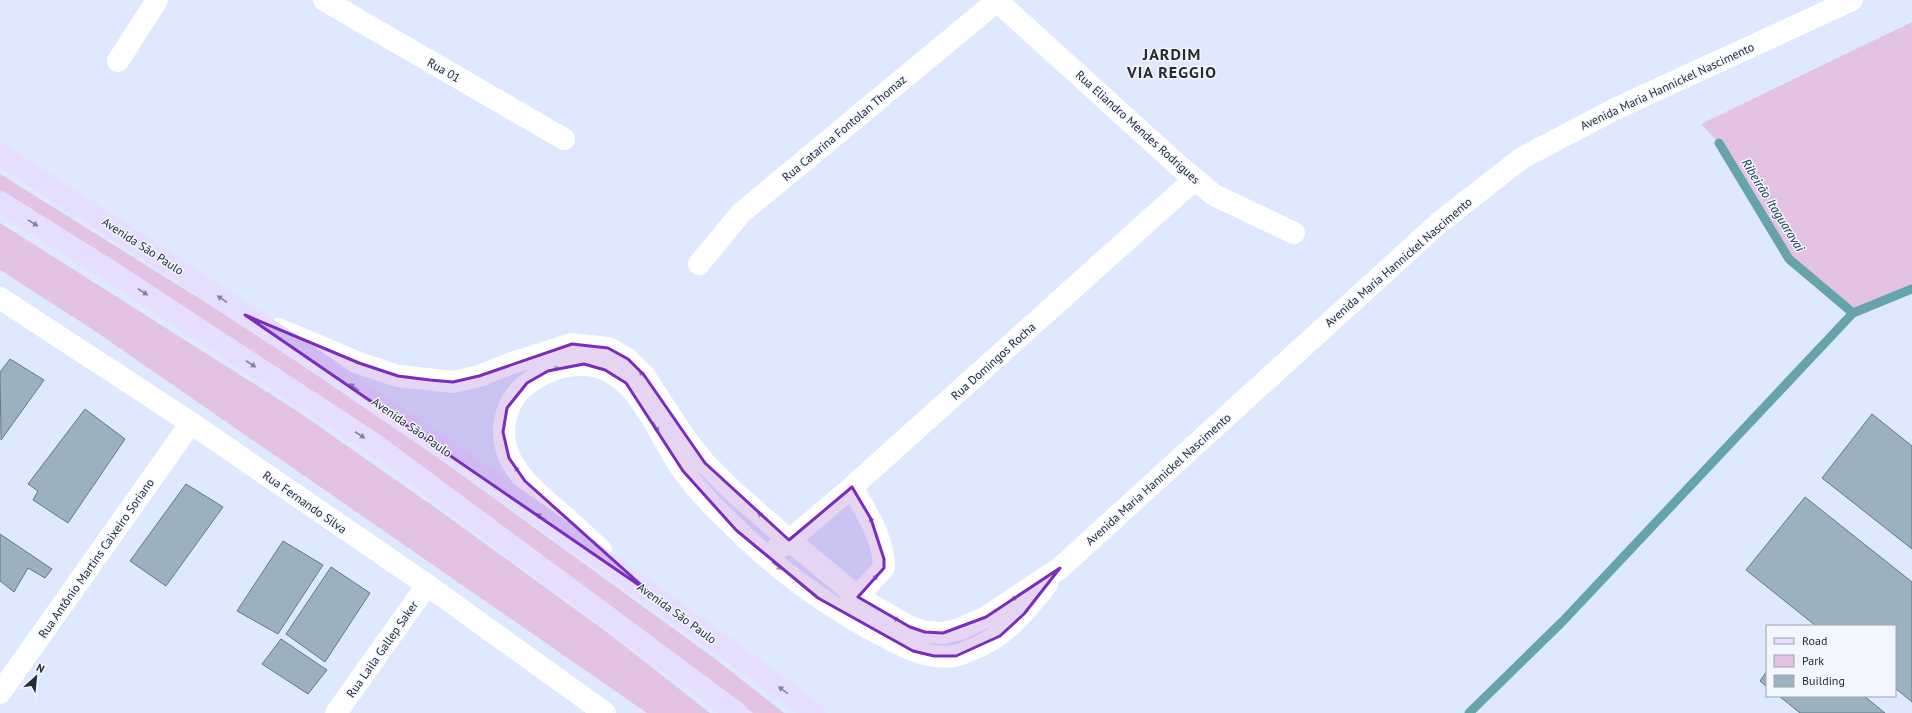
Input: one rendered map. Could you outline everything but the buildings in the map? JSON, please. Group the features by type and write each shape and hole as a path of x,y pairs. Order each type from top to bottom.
{"main road":[{"name":"Avenida São Paulo","path":"0,154 158,256 335,374 649,592 815,713"},
{"path":"0,202 110,271 374,444 737,713"}],"street":[{"path":"118,61 157,0"},
{"name":"Rua 01","path":"324,0 564,139"},
{"name":"Rua Eliandro Mendes Rodrigues","path":"996,0 1214,195 1294,233"},
{"name":"Rua Catarina Fontolan Thomaz","path":"699,264 741,213 996,0"},
{"name":"Avenida Maria Hannickel Nascimento","path":"245,315 359,363 398,376 430,380 453,382 479,376 512,363 572,344 608,348 628,359 644,375 683,435 705,463 732,490 789,540 858,597 910,627 925,632 943,634 960,629 986,617 1060,568 1440,222 1522,158 1615,108 1852,0"},
{"name":"Rua Domingos Rocha","path":"789,540 852,487 1195,179"},
{"name":"Rua Fernando Silva","path":"0,298 191,423 427,586 605,713"},
{"name":"Avenida Maria Hannickel Nascimento","path":"649,592 525,481 509,458 503,432 507,408 515,395 528,383 548,371 584,364 605,370 626,383 644,406 683,471 708,501 771,562 818,598 913,651 934,656 956,656 979,647 1000,636 1024,614 1060,568"},
{"name":"Rua Antônio Martins Caixeiro Soriano","path":"0,693 191,423"},
{"name":"Avenida Maria Hannickel Nascimento","path":"683,471 748,528 767,542 777,547 783,546 789,540"},
{"path":"840,611 858,597 884,568 884,559 871,519 852,487"},
{"name":"Rua Laila Gallep Saker","path":"336,713 427,586"}],"highlighted area":[{"path":"245,315 359,363 398,376 430,380 453,382 479,376 572,344 608,348 628,359 644,375 705,463 789,540 852,487 871,519 884,559 884,568 858,597 910,627 925,632 943,633 986,617 1060,568 1024,614 1000,636 956,656 934,656 913,651 818,598 736,530 683,471 626,383 605,370 584,364 548,371 527,383 507,408 503,432 509,458 525,481 649,592"}],"green space":[{"path":"1912,22 1912,289 1853,313 1789,259 1719,143 1701,124"},
{"path":"0,174 213,307 389,422 714,658 784,713 753,713 436,479 0,192"},
{"path":"0,223 297,411 443,513 612,636 710,713 647,713 92,329 0,270"}],"waterway":[{"name":"Ribeirão Itaguaravai","path":"1719,143 1789,259 1853,313 1912,289"},
{"path":"1469,713 1563,621 1853,313"}],"district":[{"name":"JARDIM VIA REGGIO","path":"1172,63"}]}
